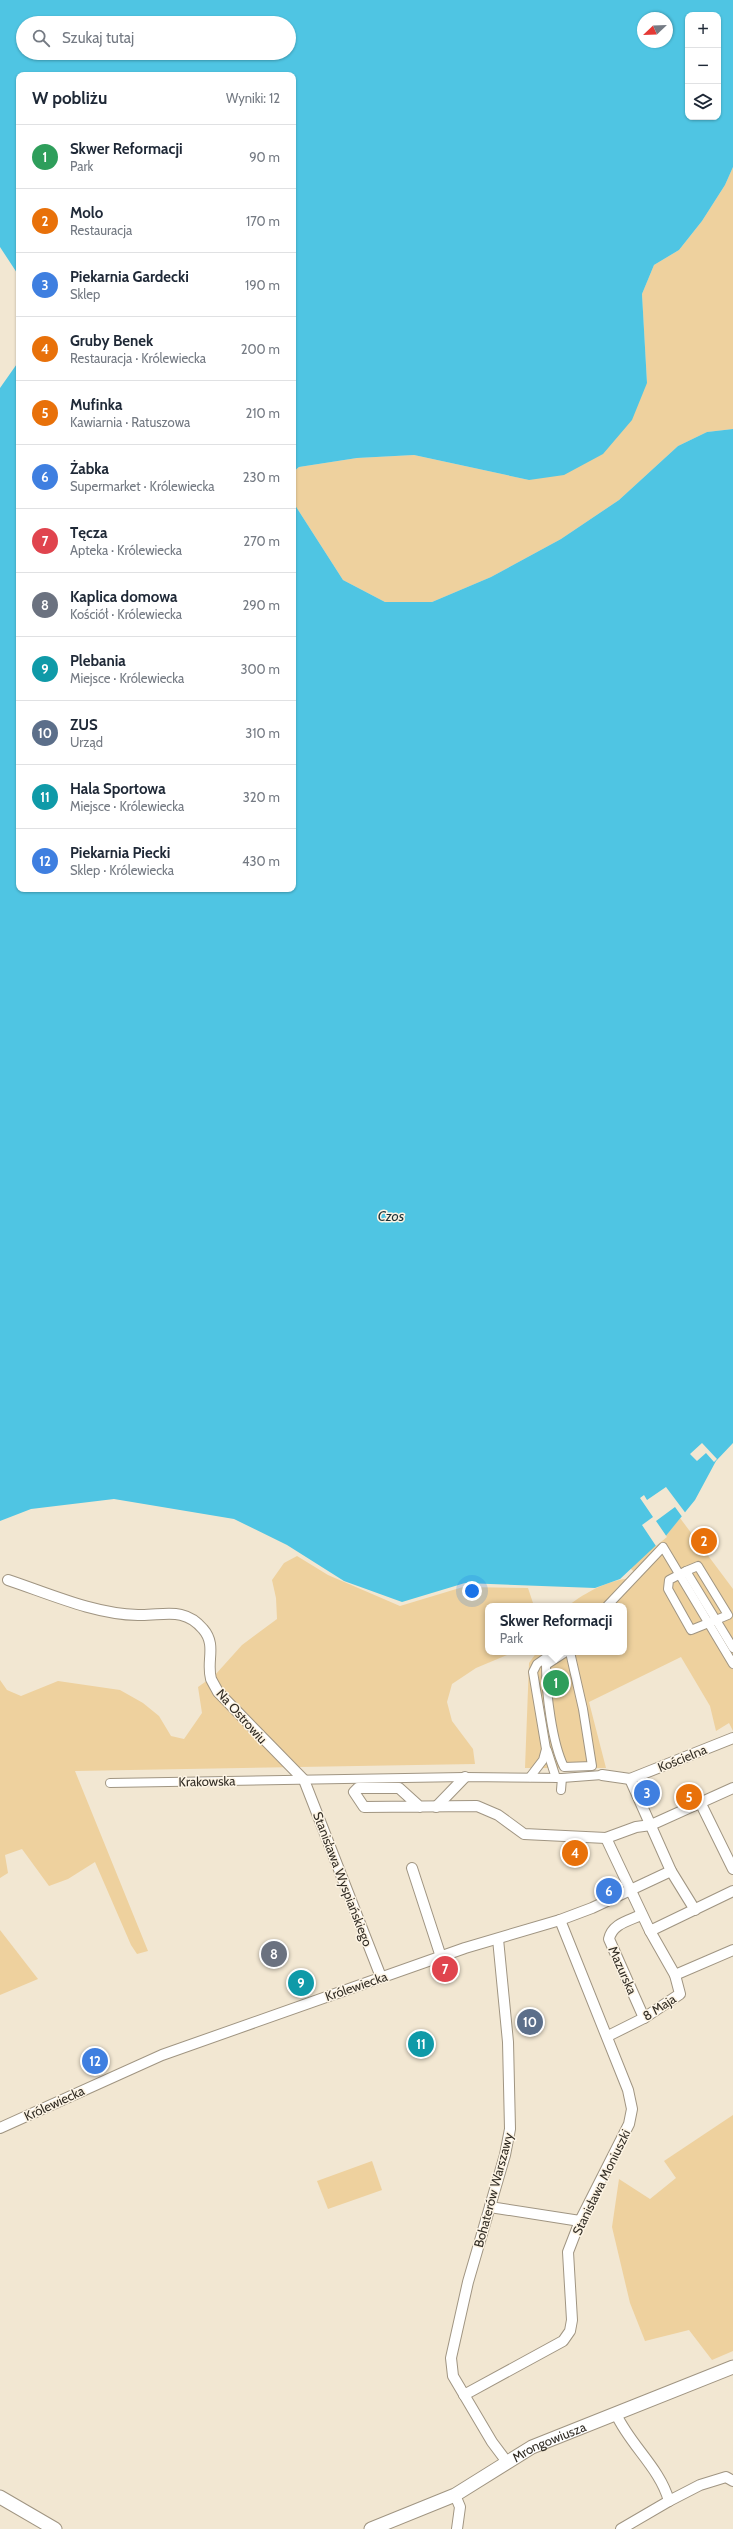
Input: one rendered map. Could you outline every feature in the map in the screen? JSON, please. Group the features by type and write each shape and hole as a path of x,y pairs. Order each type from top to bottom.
{"street":[{"path":"610,1603 663,1547 683,1573 712,1621 733,1664"},
{"path":"698,1566 728,1615 712,1621 691,1630 668,1589 669,1580 698,1566"},
{"name":"Na Ostrowiu","path":"8,1580 94,1608 138,1615 174,1612 192,1619 204,1629 212,1645 211,1678 218,1692 304,1780"},
{"path":"712,1621 733,1648"},
{"path":"550,1655 537,1664 534,1672 546,1749 559,1778 561,1790"},
{"path":"561,1655 546,1665 546,1684 559,1756 564,1767 592,1766"},
{"path":"571,1655 583,1709 592,1766 602,1775 630,1779 645,1816 651,1825 671,1871 695,1910"},
{"name":"Kościelna","path":"630,1779 733,1738"},
{"path":"530,1777 543,1760 546,1749"},
{"name":"Krakowska","path":"110,1783 465,1777 559,1778 602,1775"},
{"path":"436,1807 465,1777"},
{"name":"Stanisława Wyspiańskiego","path":"304,1780 381,1977"},
{"path":"420,1807 399,1788 358,1788 354,1792 364,1808 477,1806 498,1815 524,1834 606,1838 636,1827 651,1825 733,1788"},
{"path":"700,1802 733,1869"},
{"path":"606,1838 631,1889 641,1915 675,1975"},
{"path":"412,1868 441,1957"},
{"name":"Królewiecka","path":"0,2128 162,2055 381,1977 560,1920 592,1908 671,1871"},
{"path":"650,1931 733,1891"},
{"name":"Mazurska","path":"641,1915 619,1925 611,1932 609,1939 644,2018"},
{"name":"Stanisława Moniuszki","path":"464,2395 563,2341 570,2331 572,2320 568,2252 580,2221 629,2124 632,2109 628,2090 608,2036 582,1980 560,1920"},
{"name":"Bohaterów Warszawy","path":"498,1939 511,2104 510,2129 505,2155 450,2358 453,2376 492,2442 507,2462"},
{"name":"8 Maja","path":"608,2036 644,2018 680,1994 675,1975 733,1950"},
{"path":"490,2206 580,2221"},
{"name":"Mrongowiusza","path":"371,2529 455,2495 478,2483 507,2462 532,2448 733,2367"},
{"path":"616,2414 623,2429 665,2485 668,2500"},
{"path":"621,2529 668,2500 700,2485 726,2477 733,2481"},
{"path":"455,2495 460,2507 457,2529"},
{"path":"0,2497 55,2529"}],"shaded area":[{"path":"733,167 733,429 707,432 678,446 619,500 561,539 491,577 432,602 385,602 343,580 296,507 296,470 299,467 357,458 414,455 529,480 647,383 642,294 654,265 679,250 702,221 725,185"},
{"path":"680,1518 733,1589 733,1731 729,1723 716,1731 710,1706 681,1657 589,1702 606,1768 525,1768 529,1663 535,1655 627,1655 627,1603 572,1603 593,1590 612,1582 622,1579 641,1578 630,1568 665,1537"},
{"path":"297,1556 328,1575 400,1606 463,1587 528,1588 533,1603 485,1603 485,1655 507,1655 476,1668 452,1684 447,1702 452,1721 473,1749 475,1764 75,1771 148,1951 137,1954 131,1945 95,1862 68,1879 49,1886 22,1849 5,1855 8,1873 0,1878 0,1680 7,1690 21,1696 58,1681 120,1690 143,1703 159,1716 171,1736 184,1739 202,1713 198,1687 215,1675 242,1645 277,1619 276,1598 272,1580 284,1563"},
{"path":"0,1930 38,1979 0,1995"},
{"path":"733,2115 733,2351 712,2360 689,2330 645,2341 630,2303 612,2227 619,2179 650,2199 676,2178 664,2161"},
{"path":"372,2161 382,2190 328,2209 317,2181"}],"water":[{"path":"0,0 733,0 733,167 725,185 702,221 679,250 654,265 642,294 647,383 632,420 603,454 564,475 529,480 414,455 357,458 299,467 296,470 296,72 16,72 16,271 0,247"},
{"name":"Czos","path":"16,365 16,892 296,892 296,507 343,580 385,602 432,602 491,577 561,539 619,500 678,446 707,432 733,429 733,1443 716,1461 695,1500 665,1537 620,1579 595,1588 465,1583 402,1602 344,1581 287,1545 234,1519 114,1499 31,1509 0,1521 0,388"}],"pier":[{"path":"702,1443 717,1459 714,1462 706,1453 697,1461 690,1454"},
{"path":"666,1487 687,1515 683,1518 675,1507 656,1521 667,1537 656,1546 642,1525 653,1517 640,1498 644,1495 647,1500"}],"place":[{"name":"Molo","path":"704,1541"},
{"name":"Skwer Reformacji","path":"556,1683"},
{"name":"Piekarnia Gardecki","path":"647,1793"},
{"name":"Mufinka","path":"689,1797"},
{"name":"Gruby Benek","path":"575,1853"},
{"name":"Żabka","path":"609,1891"},
{"name":"Kaplica domowa","path":"274,1954"},
{"name":"Tęcza","path":"445,1969"},
{"name":"Plebania","path":"301,1983"},
{"name":"ZUS","path":"530,2022"},
{"name":"Hala Sportowa","path":"421,2044"},
{"name":"Piekarnia Piecki","path":"95,2061"}]}
